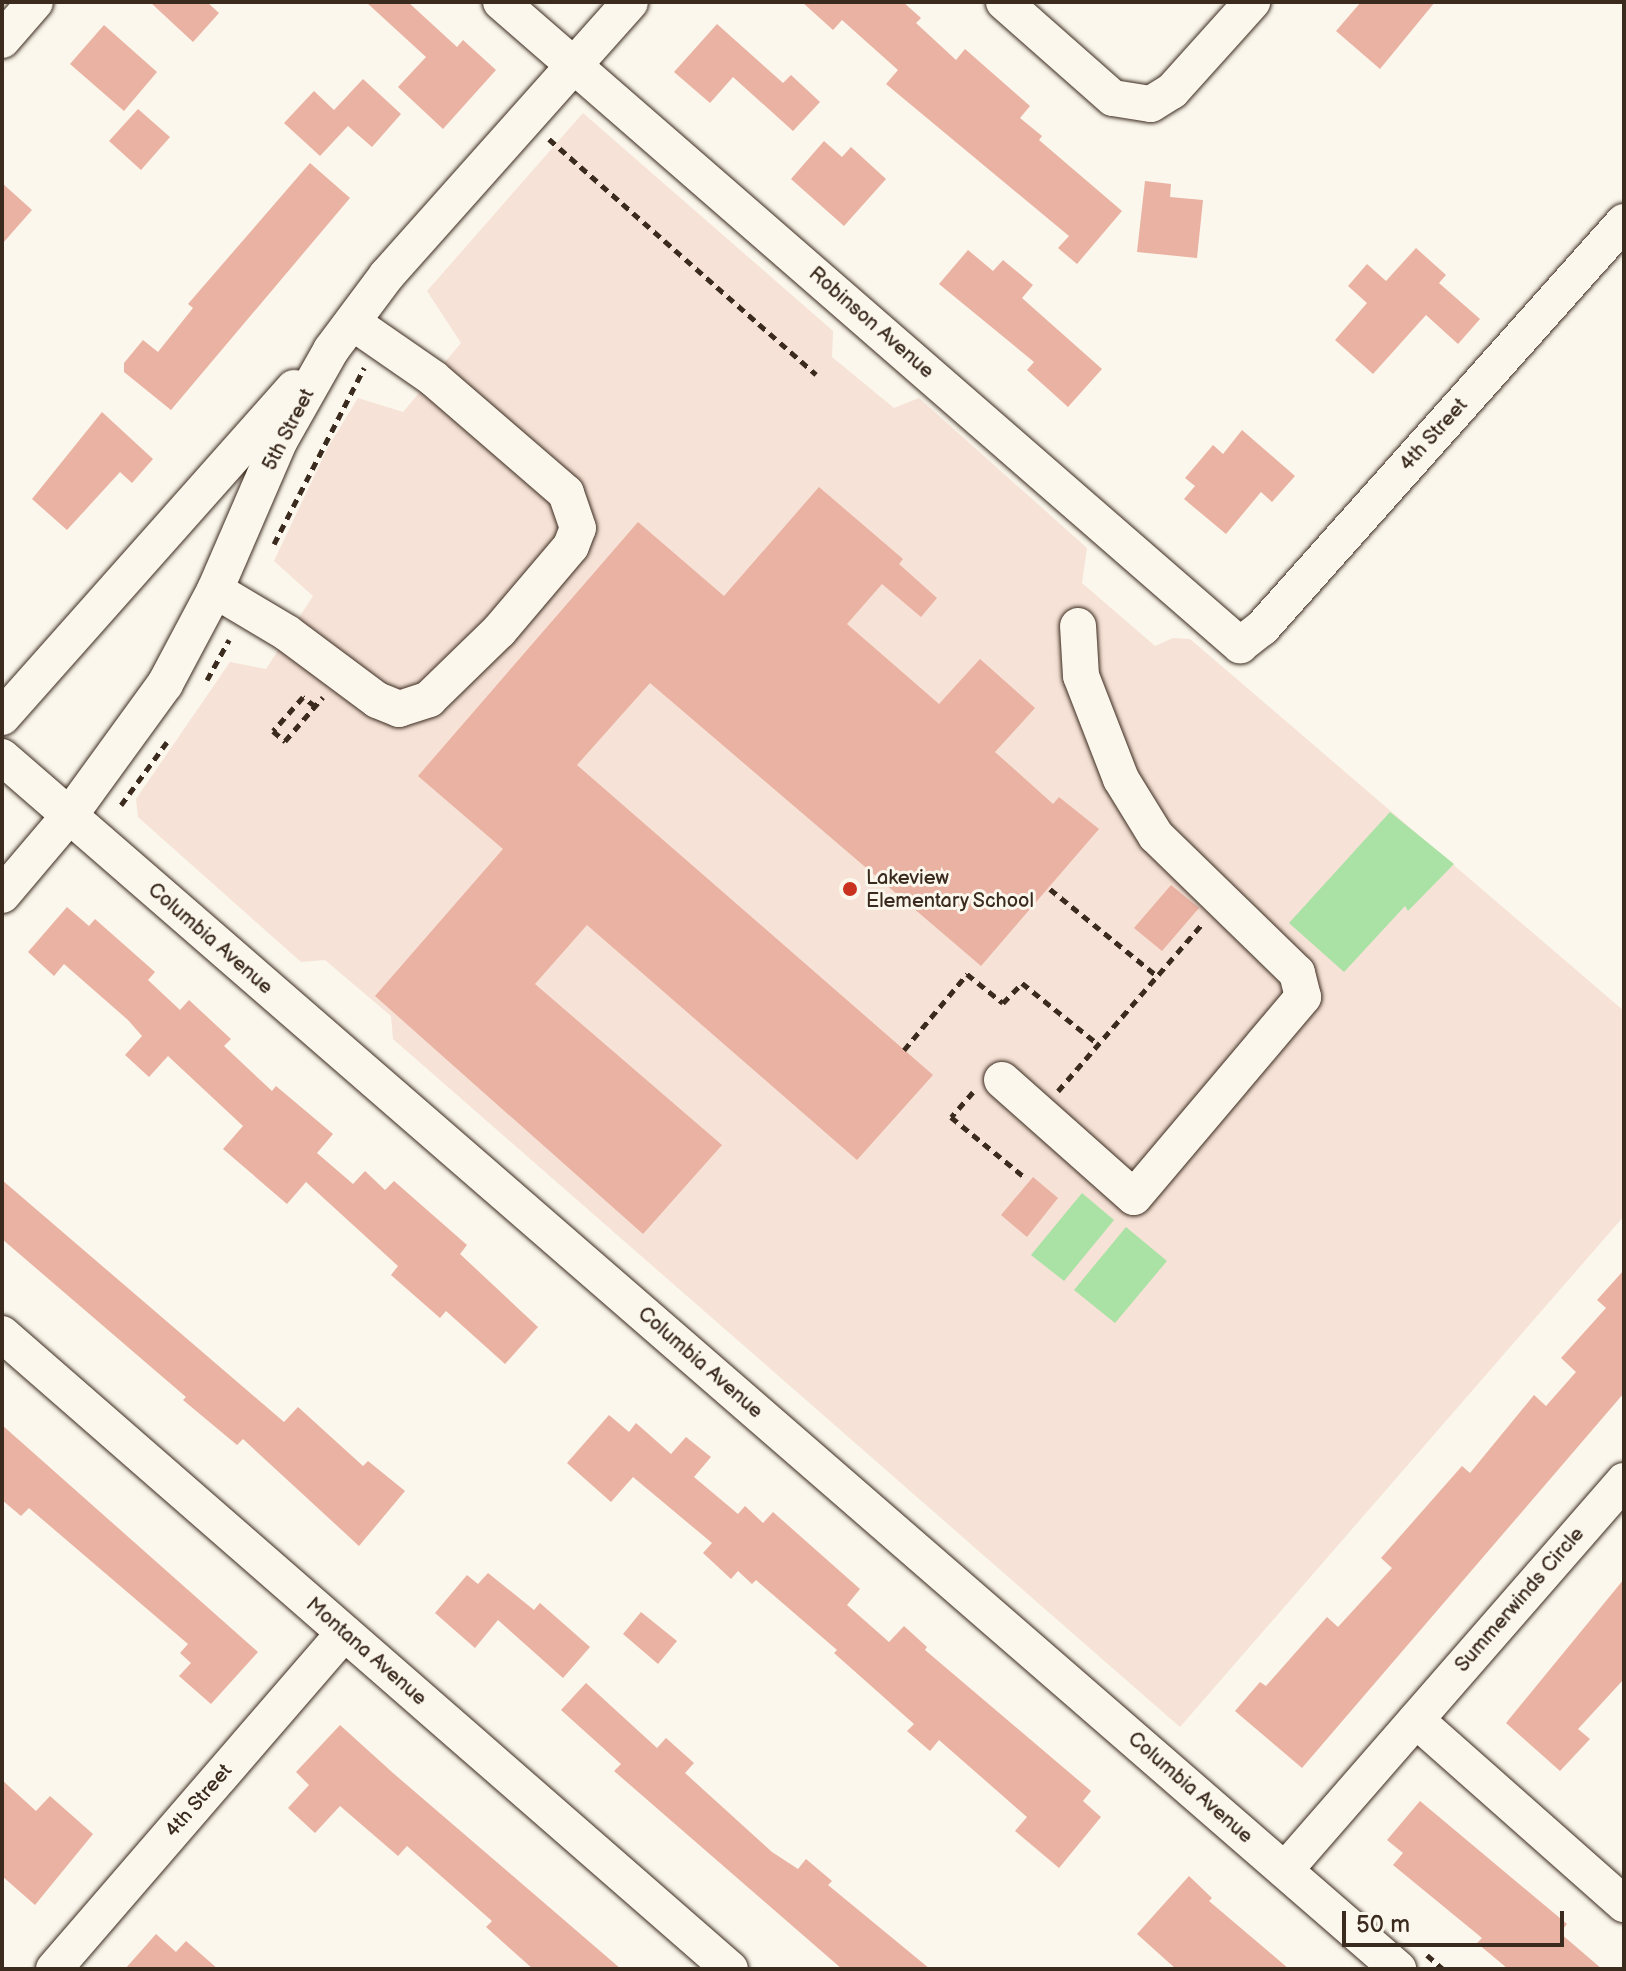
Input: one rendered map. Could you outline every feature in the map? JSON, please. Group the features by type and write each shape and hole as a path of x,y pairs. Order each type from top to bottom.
{"street":[{"path":"2,40 35,2"},
{"name":"Robinson Avenue","path":"501,2 1240,645"},
{"name":"5th Street","path":"2,895 69,816 229,599 279,442 355,338 387,275 630,2"},
{"path":"1004,2 1113,98 1151,104 1172,91 1252,2"},
{"name":"4th Street","path":"1240,645 1262,628 1624,222"},
{"path":"2,717 355,338 433,378 566,493 578,528 571,546 499,631 429,699 399,709 377,700 287,633 229,599"},
{"path":"991,1082 1134,1197 1303,997 1297,973 1156,836 1121,779 1081,676 1078,626"},
{"name":"Columbia Avenue","path":"2,757 1398,1969"},
{"name":"Montana Avenue","path":"2,1334 730,1969"},
{"name":"Summerwinds Circle","path":"1285,1870 1624,1481"},
{"name":"4th Street","path":"54,1969 344,1633"},
{"path":"1416,1720 1624,1904"}],"path":[{"path":"538,150 557,129"},
{"path":"549,138 816,374"},
{"path":"272,547 351,388 355,338"},
{"path":"201,689 229,599"},
{"path":"315,706 303,697 273,731 285,741 327,693"},
{"path":"116,811 175,729"},
{"path":"1050,889 1157,976"},
{"path":"1055,1094 1206,919"},
{"path":"904,1050 967,974 1003,1003 1022,983 1098,1044"},
{"path":"991,1082 951,1117 1023,1176"}],"shaded area":[{"name":"Lakeview Elementary School","path":"583,113 833,331 832,357 894,408 919,398 1087,548 1082,583 1155,646 1173,638 1190,639 1624,1011 1624,1216 1180,1727 393,1039 391,1016 325,960 301,962 138,817 136,799 230,662 266,669 313,596 274,561 328,447 358,398 403,412 461,343 427,291"}],"green space":[{"path":"1390,812 1454,864 1408,911 1405,906 1344,972 1289,923"},
{"path":"1082,1193 1114,1220 1064,1281 1031,1255"},
{"path":"1126,1227 1167,1261 1115,1323 1074,1290"}],"building":[{"path":"150,2 207,2 219,13 193,42"},
{"path":"366,2 408,2 457,47 463,40 496,70 443,129 398,87 426,57"},
{"path":"802,2 903,2 921,18 916,23 956,60 965,49 1030,106 1020,118 1042,136 1039,140 1122,211 1077,264 1058,248 1069,236 886,84 898,70 842,20 833,30"},
{"path":"1361,2 1435,2 1380,69 1336,31"},
{"path":"717,24 783,83 791,75 820,102 793,131 733,77 710,103 674,72"},
{"path":"104,25 157,72 124,111 70,64"},
{"path":"363,79 401,114 372,147 348,126 320,156 284,123 314,91 334,110"},
{"path":"138,109 170,137 141,170 109,141"},
{"path":"824,141 842,157 851,147 886,179 844,226 791,179"},
{"path":"310,163 350,198 171,410 124,372 124,363 143,340 158,352 193,308 188,304"},
{"path":"1145,181 1171,184 1170,197 1203,200 1197,258 1137,252"},
{"path":"2,183 32,210 2,244"},
{"path":"1416,248 1446,275 1439,283 1480,319 1458,344 1426,315 1373,374 1335,340 1367,303 1348,286 1367,264 1386,281"},
{"path":"968,250 993,271 1003,260 1033,285 1022,298 1102,369 1068,407 1027,370 1034,362 939,284"},
{"path":"102,412 153,459 132,483 120,472 67,530 32,499"},
{"path":"1242,430 1295,476 1272,502 1261,492 1226,534 1184,499 1195,486 1185,478 1213,445 1223,454"},
{"path":"819,487 903,559 899,564 937,598 921,617 882,584 847,624 939,704 980,659 1035,708 995,752 1053,804 1059,797 1099,829 981,966 650,683 577,765 933,1075 857,1160 587,925 535,984 722,1145 643,1234 375,996 503,849 418,776 638,522 724,596"},
{"path":"1171,885 1199,908 1162,951 1134,928"},
{"path":"67,907 89,926 95,919 155,972 148,980 180,1010 189,1000 231,1039 224,1046 272,1091 276,1086 333,1134 317,1153 353,1184 365,1171 385,1190 394,1181 467,1245 460,1254 538,1327 505,1364 446,1311 440,1318 391,1275 398,1266 306,1182 287,1204 223,1149 243,1126 168,1056 149,1077 125,1055 142,1036 128,1020 64,964 54,976 28,952"},
{"path":"1033,1177 1058,1198 1027,1237 1001,1215"},
{"path":"2,1180 284,1422 298,1407 363,1466 368,1461 405,1491 359,1546 243,1439 237,1445 183,1400 186,1397 2,1239"},
{"path":"1624,1270 1624,1393 1302,1768 1235,1711 1260,1682 1266,1686 1327,1617 1338,1627 1392,1568 1381,1558 1462,1466 1470,1473 1534,1395 1546,1406 1576,1372 1561,1358 1606,1308 1597,1300"},
{"path":"609,1415 629,1432 636,1423 671,1454 686,1437 711,1457 694,1477 738,1514 745,1506 763,1523 773,1512 860,1589 847,1605 889,1642 904,1626 927,1647 925,1650 1091,1791 1083,1801 1101,1817 1059,1868 1015,1831 1027,1817 939,1740 930,1751 907,1731 914,1724 834,1653 837,1650 756,1580 752,1584 738,1571 731,1579 703,1553 712,1543 633,1477 611,1502 567,1463"},
{"path":"2,1425 258,1652 211,1704 179,1676 191,1663 180,1653 188,1644 29,1508 21,1516 2,1500"},
{"path":"488,1573 534,1610 540,1603 590,1647 563,1678 498,1620 475,1648 435,1613 467,1575 478,1584"},
{"path":"1624,1579 1624,1679 1578,1729 1590,1739 1560,1771 1506,1723"},
{"path":"641,1612 677,1641 658,1664 623,1634"},
{"path":"586,1683 657,1748 666,1738 694,1763 685,1773 772,1852 798,1869 806,1859 832,1881 828,1885 930,1969 842,1969 614,1771 621,1764 561,1710"},
{"path":"340,1725 621,1969 533,1969 486,1927 492,1921 407,1846 398,1856 340,1806 315,1833 288,1808 309,1785 296,1772"},
{"path":"2,1780 36,1811 50,1796 93,1834 35,1905 2,1876"},
{"path":"1420,1801 1567,1924 1560,1933 1602,1969 1508,1969 1477,1943 1482,1938 1393,1865 1403,1853 1387,1840"},
{"path":"1189,1876 1212,1898 1209,1901 1289,1969 1176,1969 1137,1934"},
{"path":"156,1934 176,1952 186,1941 218,1969 125,1969"}],"place":[{"name":"Lakeview Elementary School","path":"850,889"}]}
